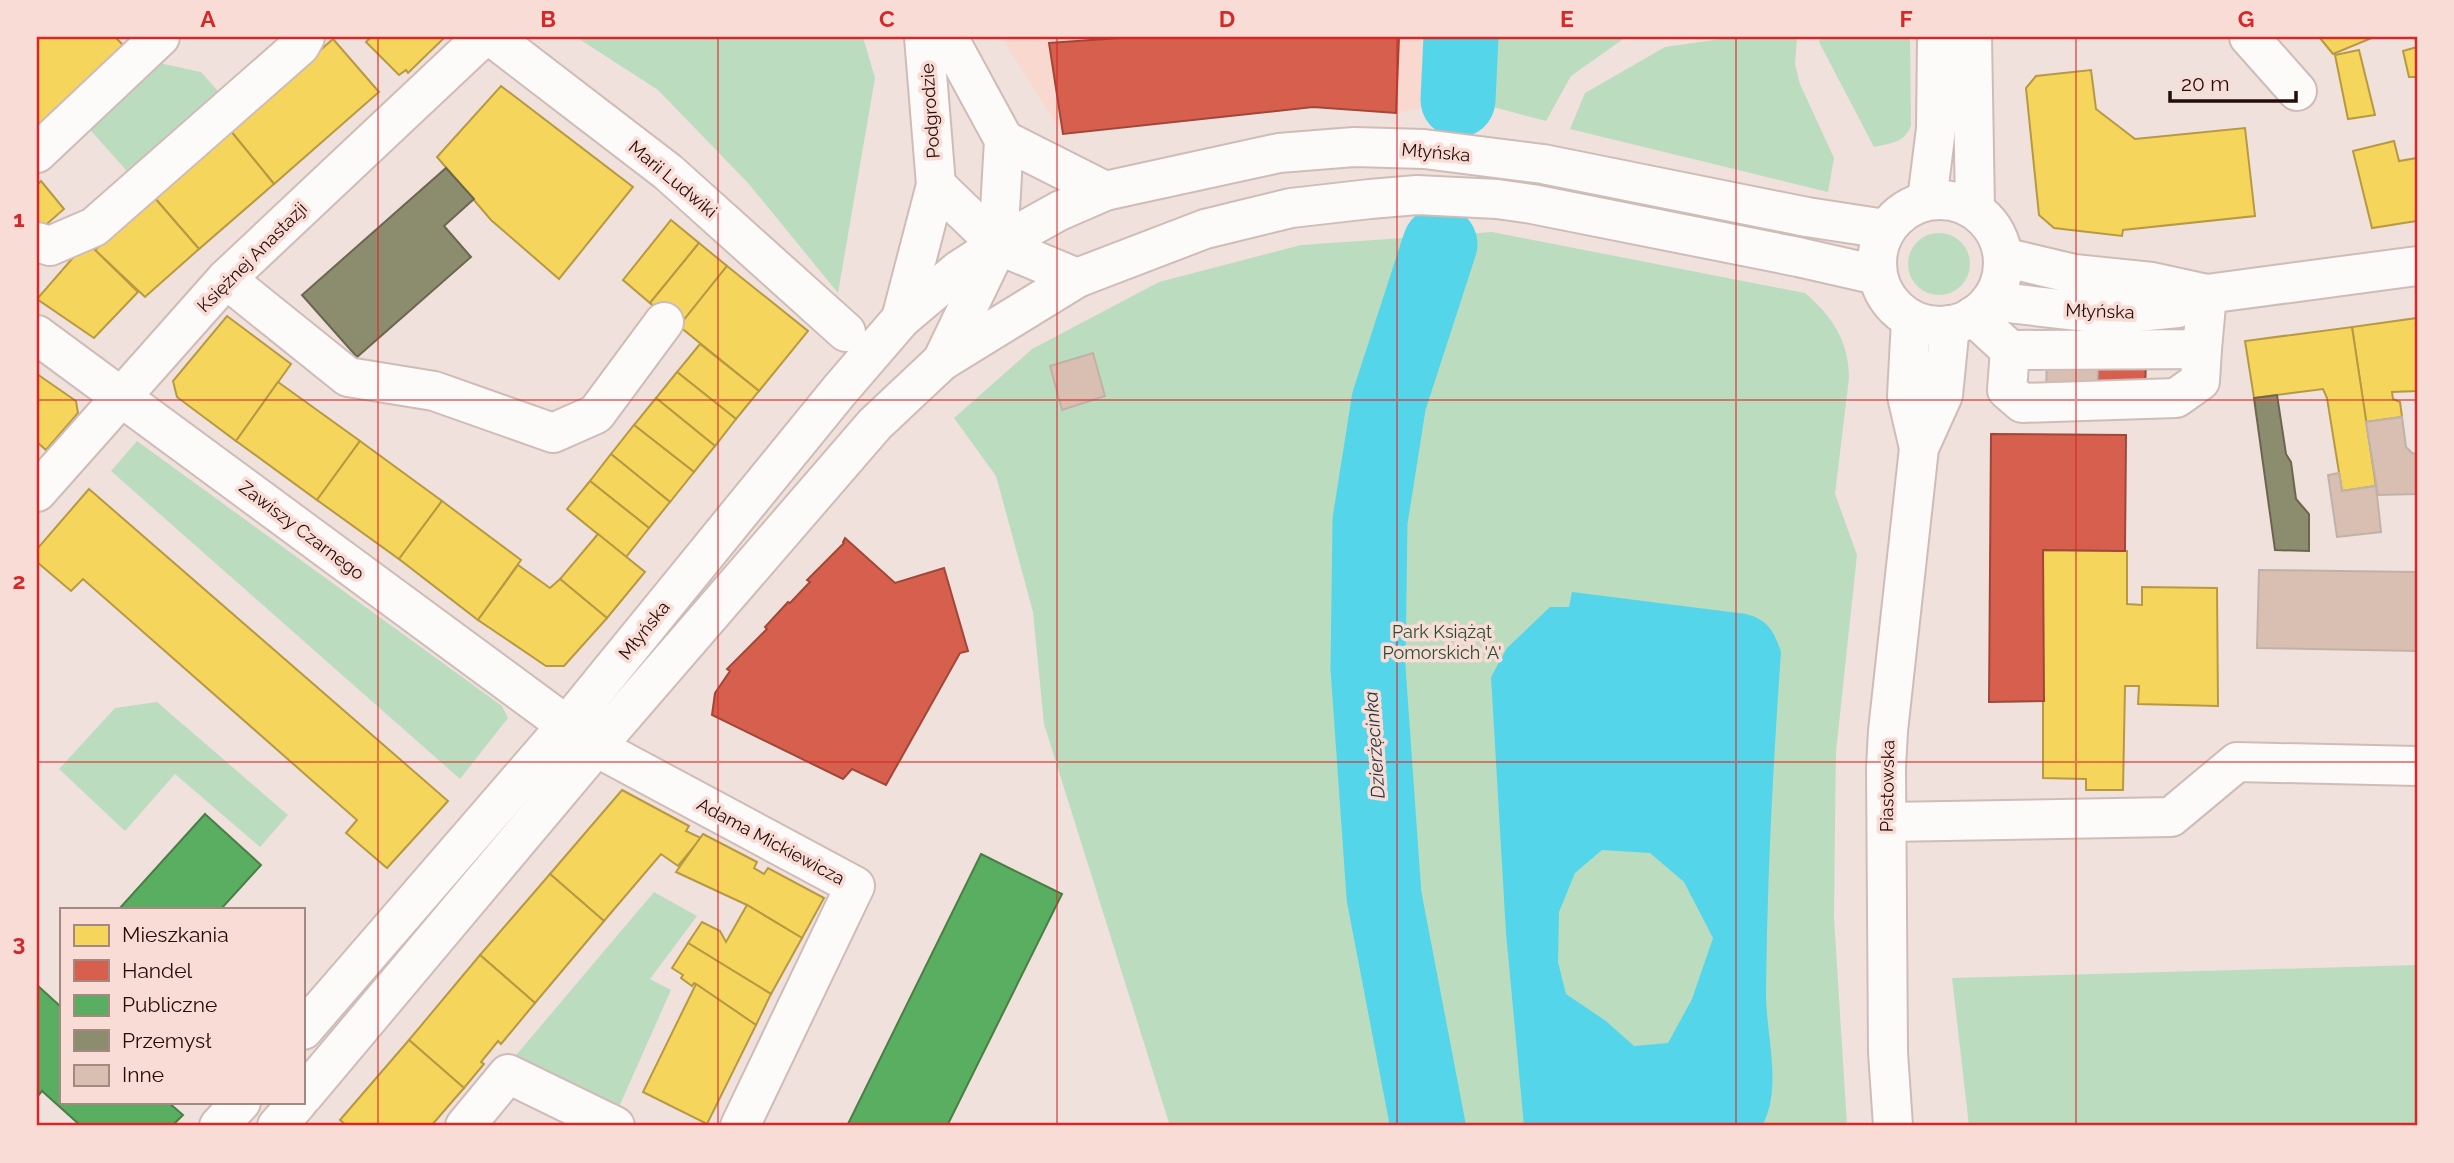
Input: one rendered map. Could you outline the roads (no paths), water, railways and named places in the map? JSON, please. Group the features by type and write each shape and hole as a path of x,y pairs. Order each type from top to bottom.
{"street":[{"path":"37,153 160,37"},
{"path":"37,242 50,246 94,227 300,46 305,37"},
{"name":"Księżnej Anastazji","path":"37,492 226,279 483,37"},
{"name":"Marii Ludwiki","path":"492,37 668,172 846,332"},
{"name":"Podgrodzie","path":"901,318 936,185 924,37"},
{"name":"Podgrodzie","path":"948,37 1004,140"},
{"path":"1927,200 1936,129 1937,37"},
{"path":"1972,37 1975,209"},
{"path":"2249,37 2298,91"},
{"path":"1077,278 998,245 1004,140 1105,191"},
{"name":"Młyńska","path":"304,1095 581,736 839,391 901,318 959,270 1059,211 1105,191 1279,153 1354,147 1423,149 1543,164 1807,217 1885,229"},
{"name":"Podgrodzie","path":"936,185 998,245"},
{"name":"Młyńska","path":"304,1029 875,424 942,361 1077,278 1205,229 1291,208 1417,195 1497,199 1532,204 1877,275"},
{"path":"1927,200 1952,200 1975,209 1989,222 1999,238 2003,272 1998,288 1971,314 1930,326 1911,320 1895,309 1883,293 1877,275 1878,244 1885,229 1911,205 1927,200"},
{"name":"Młyńska","path":"942,361 998,245"},
{"name":"Młyńska","path":"2003,257 2074,274 2152,282 2207,294"},
{"name":"Młyńska","path":"1971,314 2137,313 2178,308 2207,294 2417,267"},
{"path":"226,279 348,377 434,391 553,433 596,414 664,322"},
{"path":"2010,349 2007,390 2022,403 2176,398 2200,381 2207,294"},
{"path":"1971,314 2010,349 2202,349"},
{"name":"Piastowska","path":"1893,1126 1887,1040 1887,822 1888,732 1895,647 1919,448 1943,395 1971,314"},
{"name":"Piastowska","path":"1911,320 1907,396 1919,448"},
{"name":"Zawiszy Czarnego","path":"37,335 581,736"},
{"name":"Adama Mickiewicza","path":"581,736 855,886 740,1126"},
{"path":"1887,822 2171,817 2237,762 2417,766"},
{"path":"465,1126 508,1074 615,1126"},
{"path":"219,1126 239,1104"},
{"path":"277,1126 296,1104"}],"water":[{"path":"1572,592 1746,614 1765,623 1773,632 1781,652 1771,823 1766,994 1772,1079 1768,1111 1762,1126 1524,1126 1506,933 1491,677 1507,648 1550,607 1569,607","holes":["1602,850 1650,853 1684,882 1713,938 1692,999 1668,1043 1634,1046 1606,1021 1566,994 1558,962 1559,912 1575,873"]}],"waterway":[{"name":"Dzierżęcinka","path":"1458,100 1461,37"},
{"name":"Dzierżęcinka","path":"1428,1126 1384,896 1368,668 1370,521 1389,401 1440,244"}],"park label":[{"name":"Park Książąt Pomorskich 'A'","path":"1442,641"}]}
